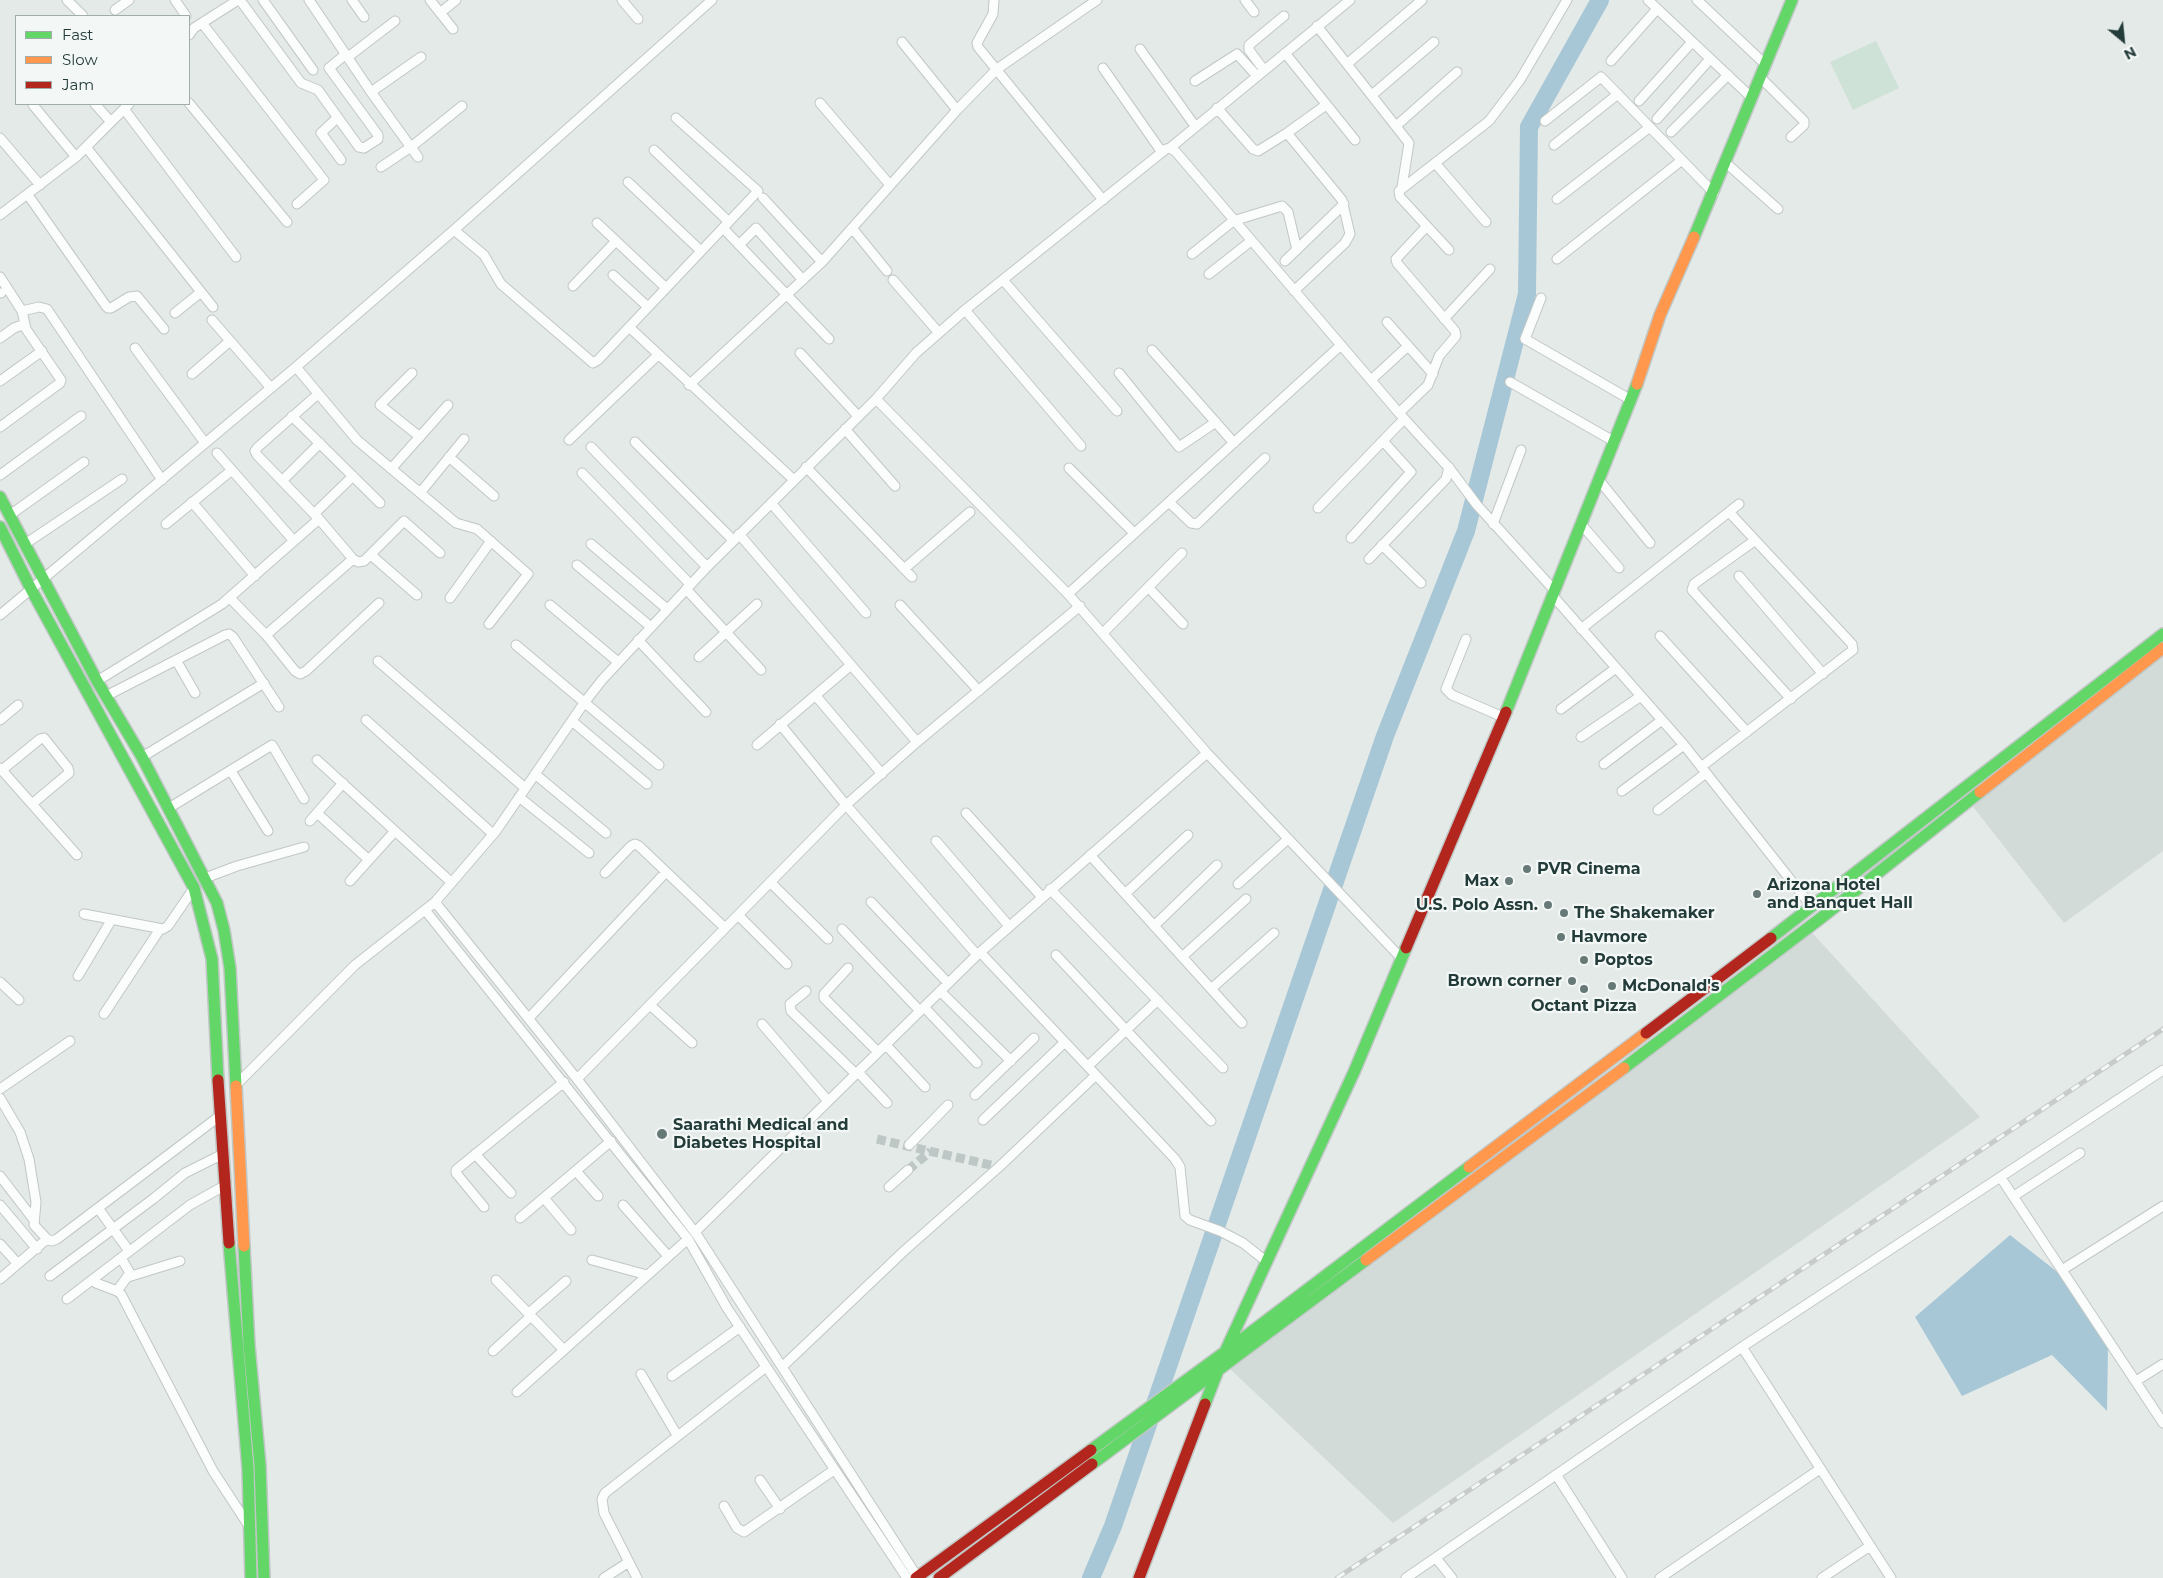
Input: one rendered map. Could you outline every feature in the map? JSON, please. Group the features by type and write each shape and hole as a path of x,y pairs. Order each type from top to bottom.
{"main road":[{"path":"1139,1578 1225,1352 1354,1072 1554,594 1632,400 1660,315 1714,193 1792,0"},
{"path":"0,497 97,681 142,757 217,904 230,968 249,1345 260,1465 264,1578"},
{"path":"0,527 31,589 194,888 212,959 222,1115 224,1186 248,1469 251,1578"},
{"path":"915,1578 1225,1352 1812,907 2163,634"},
{"path":"939,1578 1675,1030 1821,918 2163,648"},
{"path":"1665,1017 1675,1030"},
{"path":"263,1558 270,1578"},
{"path":"246,1578 250,1562"}],"street":[{"path":"67,0 82,15"},
{"path":"116,10 130,0"},
{"path":"176,0 184,15"},
{"path":"298,204 324,180 195,29 239,0 301,83 318,90 361,148 379,138 330,71 330,66 395,21"},
{"path":"264,0 313,70"},
{"path":"309,0 371,92 418,157"},
{"path":"352,0 364,17"},
{"path":"430,0 452,29"},
{"path":"440,14 456,0"},
{"path":"622,0 638,19"},
{"path":"0,615 296,367 454,230 712,0"},
{"path":"994,0 993,14 977,43 978,47 998,69 1103,200"},
{"path":"690,385 822,262 957,110 998,69 1097,0"},
{"path":"1245,0 1254,12"},
{"path":"236,1084 355,966 435,902 493,834 584,703 618,662 736,537 876,399 909,361 965,310 1350,0"},
{"path":"1347,64 1422,0"},
{"path":"1402,187 1489,121 1520,80 1567,0"},
{"path":"1648,0 1752,98"},
{"path":"1697,0 1766,65"},
{"path":"1611,61 1657,9"},
{"path":"1261,73 1248,45 1284,16"},
{"path":"1318,26 1409,143 1402,187 1398,194 1448,250"},
{"path":"902,42 957,110"},
{"path":"1372,94 1434,42"},
{"path":"1639,101 1692,42"},
{"path":"1140,49 1195,126"},
{"path":"1284,53 1355,140"},
{"path":"1195,81 1237,54 1261,73"},
{"path":"371,92 421,57"},
{"path":"1657,119 1710,59"},
{"path":"1103,68 1166,149 1176,152 1341,346 1450,468 1476,505 1554,594 1581,629 1684,745 1812,907"},
{"path":"1396,126 1457,72"},
{"path":"1671,132 1728,75"},
{"path":"1545,121 1601,77 1714,193"},
{"path":"1761,78 1804,121 1804,125 1791,136"},
{"path":"1554,146 1618,94"},
{"path":"820,103 890,185"},
{"path":"190,104 287,222"},
{"path":"32,105 76,157"},
{"path":"96,105 111,122"},
{"path":"1217,108 1253,149 1258,151 1326,105"},
{"path":"1,212 28,195 76,157 126,106 236,257"},
{"path":"381,167 411,147 462,106"},
{"path":"337,118 321,133 342,160"},
{"path":"454,230 484,255 500,284 593,363 598,360 665,287 758,191 676,118"},
{"path":"1557,199 1650,127"},
{"path":"1287,133 1344,204 1349,239 1294,291"},
{"path":"0,138 40,185"},
{"path":"86,147 213,307"},
{"path":"654,150 726,225 739,244 829,339"},
{"path":"1557,259 1682,160"},
{"path":"1434,163 1486,222"},
{"path":"1726,163 1778,209"},
{"path":"628,182 701,251"},
{"path":"28,195 106,306 111,308 129,296 137,296 164,329"},
{"path":"764,198 822,262"},
{"path":"1285,261 1344,204"},
{"path":"1192,254 1233,220 1282,206 1288,212 1297,250"},
{"path":"597,223 665,287"},
{"path":"1318,508 1383,441 1428,385 1439,356 1456,336 1455,331 1396,259 1426,227"},
{"path":"739,244 756,228 803,280"},
{"path":"852,228 887,271"},
{"path":"573,286 616,241"},
{"path":"1209,274 1251,241"},
{"path":"1444,319 1490,270"},
{"path":"613,275 648,307"},
{"path":"0,277 22,311 25,324 59,377 60,383 0,427"},
{"path":"893,280 939,333"},
{"path":"1003,280 1117,411"},
{"path":"175,313 200,292"},
{"path":"1541,298 1525,339 1632,400"},
{"path":"22,311 39,307 47,309 162,480"},
{"path":"965,310 1081,446"},
{"path":"212,320 271,388"},
{"path":"1387,322 1433,374"},
{"path":"0,338 14,328 25,324"},
{"path":"629,327 794,480"},
{"path":"192,374 230,341"},
{"path":"1068,594 1341,346"},
{"path":"1371,380 1408,346"},
{"path":"135,348 205,443"},
{"path":"1152,350 1234,443"},
{"path":"0,381 42,351"},
{"path":"800,353 858,416"},
{"path":"569,440 658,355"},
{"path":"296,367 352,435 456,523 474,527 528,574 489,624"},
{"path":"412,373 380,405 420,438"},
{"path":"1119,373 1179,447 1216,422"},
{"path":"1510,382 1615,442"},
{"path":"318,394 255,451 353,559 358,562 364,561 371,555 404,521 440,553"},
{"path":"876,399 1080,606 1207,753 1338,893 1402,958"},
{"path":"392,469 448,405"},
{"path":"0,475 81,416"},
{"path":"292,416 380,503"},
{"path":"845,429 895,486"},
{"path":"420,493 464,439"},
{"path":"1351,538 1411,472 1383,441"},
{"path":"635,442 736,537 917,742"},
{"path":"282,481 320,444"},
{"path":"591,447 707,567"},
{"path":"1493,524 1521,450"},
{"path":"217,453 294,541"},
{"path":"449,457 494,496"},
{"path":"1169,502 1191,524 1197,524 1265,458"},
{"path":"10,515 84,462"},
{"path":"806,467 912,577"},
{"path":"1068,468 1134,533"},
{"path":"1369,559 1446,479 1450,468"},
{"path":"166,524 232,470"},
{"path":"582,473 688,586 761,670"},
{"path":"97,681 230,598 294,541 353,476"},
{"path":"25,544 122,479"},
{"path":"1599,480 1650,543"},
{"path":"192,502 254,576"},
{"path":"771,503 866,613"},
{"path":"1581,629 1739,504"},
{"path":"904,569 970,512"},
{"path":"1658,810 1747,732 1853,650 1852,644 1728,512"},
{"path":"1582,524 1619,568"},
{"path":"450,598 491,541"},
{"path":"1754,541 1694,584 1692,590 1791,698"},
{"path":"591,544 667,609"},
{"path":"1382,545 1421,583"},
{"path":"1103,633 1182,553"},
{"path":"371,555 417,595"},
{"path":"266,635 353,559"},
{"path":"578,565 651,627"},
{"path":"1738,576 1823,674"},
{"path":"1148,587 1183,624"},
{"path":"230,598 266,635 295,671 300,674 306,671 379,603"},
{"path":"699,657 758,604"},
{"path":"550,605 618,662"},
{"path":"900,605 979,691"},
{"path":"577,1079 846,805 917,742 1080,606"},
{"path":"106,696 229,634 233,636 279,707"},
{"path":"1660,636 1747,732"},
{"path":"1466,639 1446,689 1452,695 1503,717"},
{"path":"638,640 706,712"},
{"path":"516,645 659,765"},
{"path":"176,660 195,693"},
{"path":"378,661 525,788"},
{"path":"757,745 851,665"},
{"path":"1561,709 1616,668"},
{"path":"142,757 264,683"},
{"path":"816,696 882,774"},
{"path":"1581,738 1641,696"},
{"path":"0,720 18,706"},
{"path":"366,720 493,834"},
{"path":"1604,764 1662,720"},
{"path":"572,721 647,784"},
{"path":"780,724 846,805 979,953 1175,1159 1180,1167 1182,1177 1183,1210 1185,1216 1190,1220 1220,1231 1243,1243 1267,1262"},
{"path":"32,804 69,773 68,768 44,738 40,739 1,769 77,856"},
{"path":"169,808 272,745 304,799"},
{"path":"1622,791 1684,745"},
{"path":"695,1232 979,953 1041,896 1207,753"},
{"path":"317,760 451,882"},
{"path":"231,771 268,831"},
{"path":"535,774 606,833"},
{"path":"310,821 343,784"},
{"path":"519,797 589,854"},
{"path":"966,813 1041,896"},
{"path":"317,814 369,860"},
{"path":"350,881 395,831"},
{"path":"1125,894 1188,835"},
{"path":"1238,884 1288,839"},
{"path":"936,841 1009,926"},
{"path":"605,873 635,844 725,928"},
{"path":"205,878 236,866 304,847"},
{"path":"1090,855 1242,1022"},
{"path":"1154,926 1217,865"},
{"path":"528,1018 666,872"},
{"path":"770,882 828,939"},
{"path":"84,914 160,929 168,926 194,888"},
{"path":"1050,889 1224,1068"},
{"path":"1182,957 1246,899"},
{"path":"435,902 577,1079 695,1232 915,1578"},
{"path":"870,902 948,983"},
{"path":"425,910 688,1239 740,1327 834,1470 915,1578"},
{"path":"738,915 788,964"},
{"path":"78,976 112,920"},
{"path":"104,1014 160,929"},
{"path":"842,929 977,1063"},
{"path":"1211,989 1274,933"},
{"path":"1056,955 1210,1121"},
{"path":"848,968 824,994 824,998 878,1052"},
{"path":"0,982 19,1000"},
{"path":"806,991 790,1004 790,1011 887,1103"},
{"path":"940,991 1011,1061"},
{"path":"1088,1066 1158,1000"},
{"path":"650,1005 692,1043"},
{"path":"762,1024 828,1101"},
{"path":"975,1095 1034,1038"},
{"path":"0,1089 70,1041"},
{"path":"983,1120 1065,1042"},
{"path":"886,1045 925,1087"},
{"path":"1406,1578 1742,1347 2163,1070"},
{"path":"782,1367 904,1251 999,1167 1096,1075"},
{"path":"484,1207 456,1173 458,1167 564,1082"},
{"path":"0,1098 20,1132 26,1150 36,1202 34,1220 36,1229 47,1240"},
{"path":"909,1145 948,1105"},
{"path":"0,1280 47,1240 57,1239 222,1115"},
{"path":"520,1218 611,1141"},
{"path":"2014,1196 2080,1153"},
{"path":"50,1276 184,1173 223,1154"},
{"path":"475,1154 511,1194"},
{"path":"889,1187 908,1170"},
{"path":"576,1171 598,1196"},
{"path":"0,1176 34,1220"},
{"path":"2001,1178 2163,1423"},
{"path":"67,1299 195,1202 224,1186"},
{"path":"544,1198 571,1230"},
{"path":"0,1204 36,1249"},
{"path":"623,1205 668,1256"},
{"path":"2062,1270 2163,1206"},
{"path":"98,1208 114,1228 129,1252"},
{"path":"517,1392 688,1239"},
{"path":"0,1244 18,1264"},
{"path":"121,1258 128,1269 128,1277"},
{"path":"592,1260 648,1275"},
{"path":"117,1291 128,1277 180,1261"},
{"path":"92,1280 117,1291 213,1471 249,1527"},
{"path":"496,1280 564,1350"},
{"path":"493,1351 566,1281"},
{"path":"672,1376 740,1327"},
{"path":"1742,1347 1891,1578"},
{"path":"2136,1381 2163,1364"},
{"path":"637,1578 604,1513 602,1499 608,1489 766,1367"},
{"path":"641,1374 677,1435"},
{"path":"1660,1578 1820,1469"},
{"path":"724,1506 738,1528 744,1532 834,1470"},
{"path":"1557,1476 1622,1578"},
{"path":"760,1480 780,1509"},
{"path":"1822,1578 1870,1546"},
{"path":"1436,1558 1452,1578"},
{"path":"604,1578 629,1562"}],"shaded area":[{"path":"2163,651 2163,851 2064,923 1970,803"},
{"path":"1807,927 1980,1117 1393,1523 1228,1367"}],"green space":[{"path":"1876,41 1899,88 1853,110 1830,62"}],"water":[{"path":"2010,1235 2083,1292 2108,1346 2107,1411 2052,1355 1962,1396 1915,1317"}],"waterway":[{"path":"1091,1578 1113,1526 1385,736 1466,531 1527,294 1529,127 1600,0"}],"tunnel":[{"path":"877,1139 999,1167"},
{"path":"908,1170 931,1151"}],"railway":[{"path":"1337,1578 2163,1029"}],"traffic: fast":[{"path":"1694,237 1792,0"},
{"path":"1506,712 1637,384"},
{"path":"0,497 97,681 142,757 217,903 224,930 230,968 236,1086"},
{"path":"0,527 31,589 194,888 212,959 218,1080"},
{"path":"1771,938 2163,634"},
{"path":"1624,1068 1821,918 1980,792"},
{"path":"1205,1404 1225,1352 1354,1072 1406,948"},
{"path":"1091,1450 1225,1352 1469,1167"},
{"path":"229,1243 248,1469 251,1578"},
{"path":"244,1246 249,1345 260,1465 264,1578"},
{"path":"1092,1464 1366,1260"}],"traffic: slow":[{"path":"1637,384 1660,315 1694,237"},
{"path":"1980,792 2163,648"},
{"path":"1469,1167 1646,1033"},
{"path":"1366,1260 1624,1068"},
{"path":"236,1086 244,1246"}],"traffic: jam":[{"path":"1406,948 1506,712"},
{"path":"1646,1033 1771,938"},
{"path":"218,1080 229,1243"},
{"path":"1139,1578 1205,1404"},
{"path":"916,1578 1091,1450"},
{"path":"939,1578 1092,1464"}],"place":[{"name":"PVR Cinema","path":"1527,869"},
{"name":"Max","path":"1509,881"},
{"name":"Arizona Hotel and Banquet Hall","path":"1757,894"},
{"name":"U.S. Polo Assn.","path":"1548,905"},
{"name":"The Shakemaker","path":"1564,913"},
{"name":"Havmore","path":"1561,937"},
{"name":"Poptos","path":"1584,960"},
{"name":"Brown corner","path":"1572,981"},
{"name":"McDonald's","path":"1612,986"},
{"name":"Octant Pizza","path":"1584,989"},
{"name":"Saarathi Medical and Diabetes Hospital","path":"662,1134"}]}
